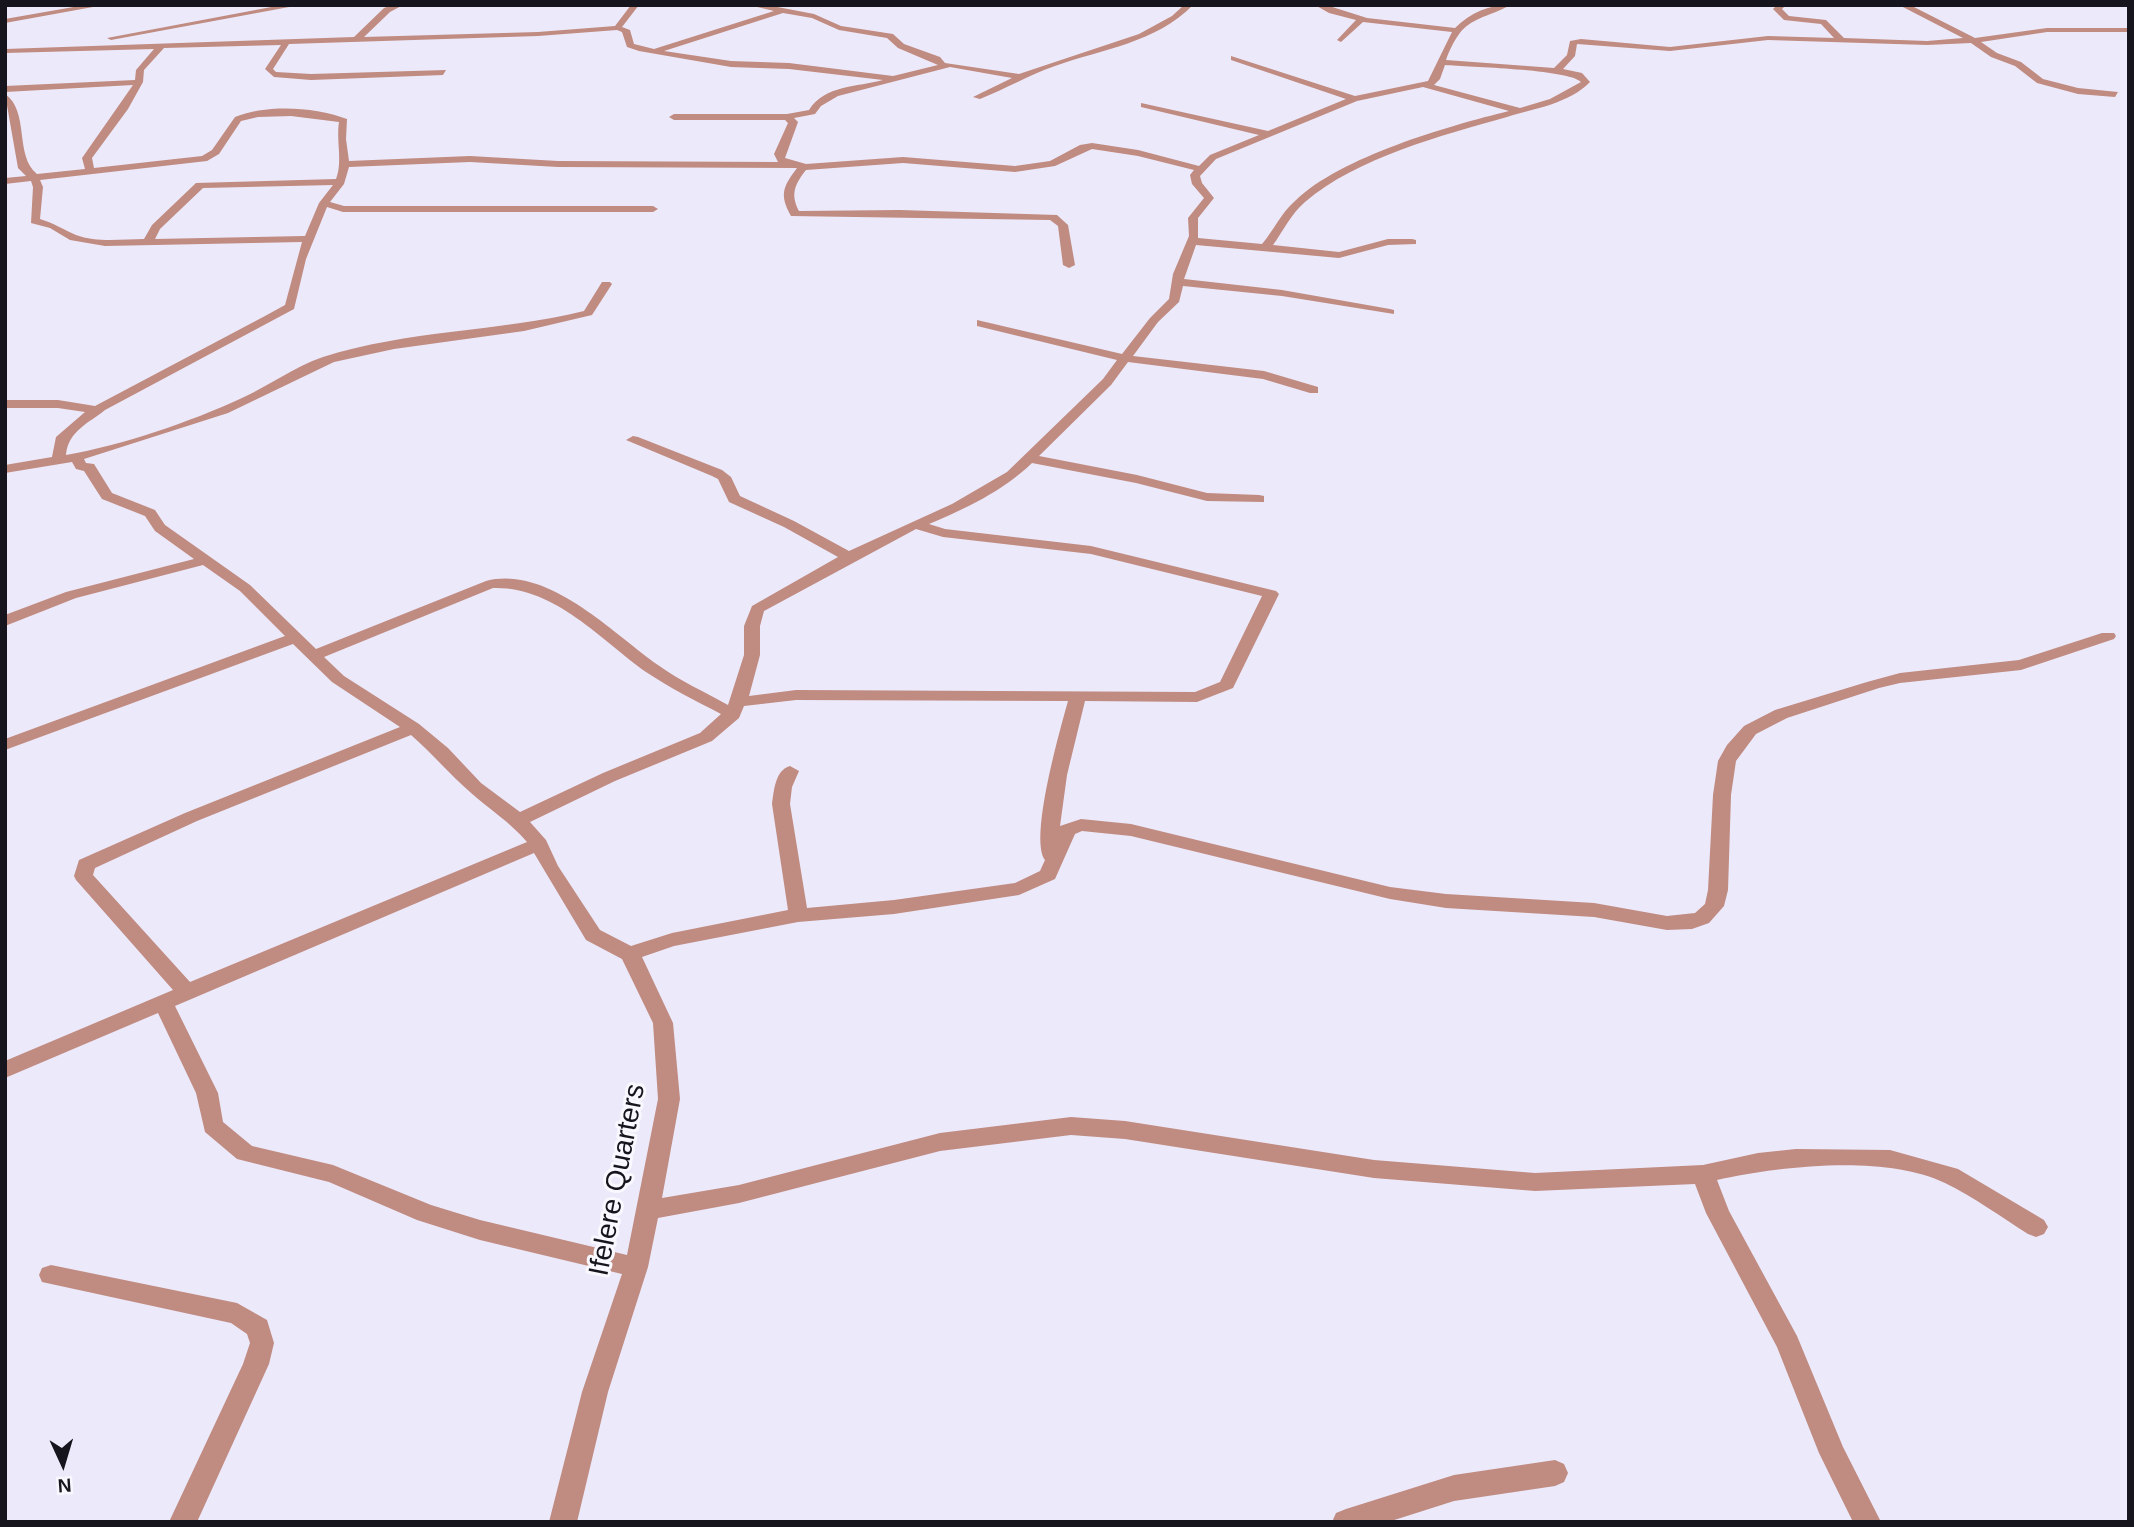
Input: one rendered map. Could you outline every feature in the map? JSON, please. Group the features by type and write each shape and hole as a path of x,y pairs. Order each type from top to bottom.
{"street":[{"path":"5,20 100,5"},
{"path":"85,46 136,32 208,23 296,5"},
{"path":"357,38 387,10 399,5"},
{"path":"617,28 635,5"},
{"path":"753,5 814,16 838,28 890,36 901,46 937,59 943,65"},
{"path":"654,51 784,9 807,5"},
{"path":"977,97 1020,77 1165,24 1189,5"},
{"path":"1319,5 1363,17 1456,30"},
{"path":"518,820 609,777 706,737 736,708 752,655 752,626 757,609 849,557 957,506 1012,475 1107,382 1154,320 1175,300 1178,282 1192,241 1193,218 1209,198 1196,179 1201,169 1213,157 1236,144 1354,99 1424,85 1436,79 1456,30 1479,12 1507,5"},
{"path":"1782,5 1777,9 1785,17 1823,22 1841,40"},
{"path":"1903,5 1973,40 1994,55 2018,64 2040,81 2071,89 2115,94"},
{"path":"1341,40 1363,17"},
{"path":"5,51 85,46 538,34 617,28 629,33 629,41 633,47 654,51 731,64 789,66 893,79"},
{"path":"1559,71 1568,59 1573,43 1581,41 1670,49 1768,38 1913,43 1973,40 2047,30 2129,30"},
{"path":"287,41 269,69 274,74 311,77 443,72"},
{"path":"90,170 87,158 139,82 139,71 163,44"},
{"path":"1234,58 1354,99"},
{"path":"1265,248 1284,218 1324,184 1444,132 1517,110 1539,108 1569,95 1586,82 1568,59"},
{"path":"1441,62 1559,71 1579,75"},
{"path":"674,117 788,117 812,112 817,103 828,96 943,65 961,65 1020,77"},
{"path":"5,89 139,82"},
{"path":"1424,85 1517,110"},
{"path":"5,97 12,111 23,168 34,177 38,187 34,221 54,226 74,238 85,240 147,243 309,239"},
{"path":"1144,105 1268,134"},
{"path":"5,181 211,157 233,123 246,115 260,113 330,116 344,121 341,147 346,164 340,182 324,203 301,259 290,307 99,410 67,432 60,442 58,460"},
{"path":"788,117 793,122 779,154 780,159 804,167 861,166 903,160 1015,169 1052,164 1083,147 1092,146 1138,153 1201,169"},
{"path":"346,164 470,159 589,165 789,163"},
{"path":"804,167 791,182 789,191 789,208 795,214 1054,218 1063,225 1069,265"},
{"path":"147,243 156,227 200,185 340,182"},
{"path":"324,203 343,209 653,209"},
{"path":"1192,241 1339,255 1388,242 1412,243"},
{"path":"1178,282 1282,293 1390,312"},
{"path":"5,469 76,457 204,419 245,402 327,360 391,344 519,328 588,313 606,284"},
{"path":"981,323 1123,358 1264,375 1314,390"},
{"path":"5,404 58,404 99,410"},
{"path":"633,440 717,473 724,477 734,499 789,524 849,557"},
{"path":"76,457 81,466 89,467 107,496 150,513 160,528 245,588 338,679 413,728 442,752 475,788 518,820 539,844 549,867 593,935 630,954 672,940 798,915 894,907 1019,889 1048,875 1051,860 1051,809 1078,695"},
{"path":"1028,458 1137,479 1207,497 1259,499"},
{"path":"314,655 491,584 511,582 526,585 599,625 652,669 736,708 796,695 1197,697 1227,685 1271,594 1091,550 943,533 915,524"},
{"path":"5,621 71,595 207,560"},
{"path":"1051,860 1067,830 1081,825 1103,825 1390,893 1446,901 1594,910 1667,923 1692,922 1702,918 1714,906 1718,890 1722,795 1727,761 1733,748 1750,730 1782,714 1882,682 2021,665 2108,636"},
{"path":"5,745 296,637"},
{"path":"187,992 83,876 86,864 191,817 413,728"},
{"path":"790,771 783,787 781,804 798,915"},
{"path":"5,1070 539,844"},
{"name":"Ifelere Quarters","path":"563,1522 595,1392 636,1267 669,1099 663,1023 630,954"},
{"path":"163,1003 207,1093 213,1126 245,1153 333,1174 425,1213 480,1230 636,1267"},
{"path":"648,1210 752,1191 940,1142 1071,1126 1125,1130 1374,1169 1535,1182 1623,1181 1703,1174 1758,1162 1796,1158 1890,1159 1950,1175 2036,1227"},
{"path":"1703,1174 1718,1213 1788,1344 1832,1453 1867,1522"},
{"path":"51,1275 237,1314 258,1328 262,1343 256,1364 183,1522"},
{"path":"1346,1522 1454,1488 1555,1473"}]}
